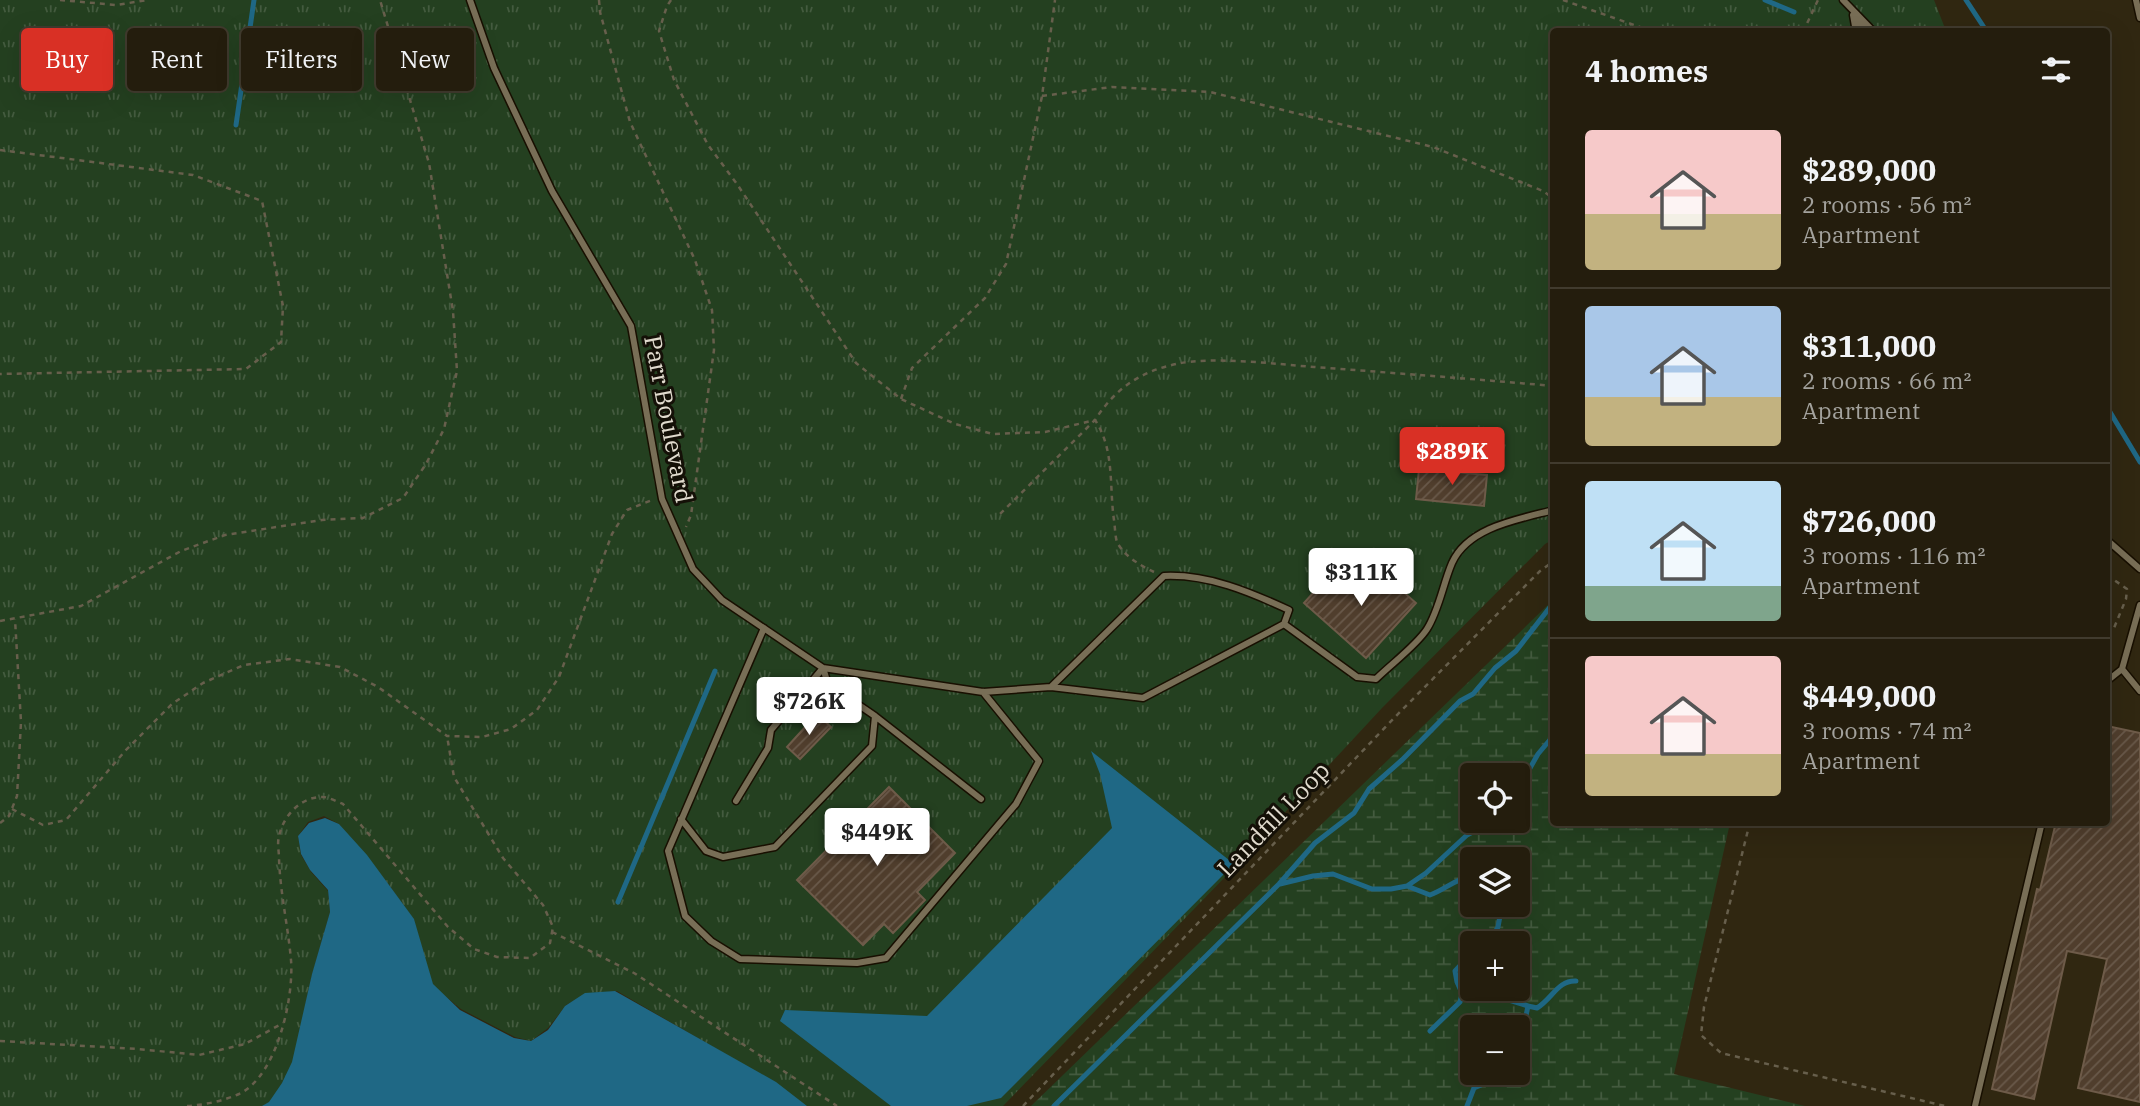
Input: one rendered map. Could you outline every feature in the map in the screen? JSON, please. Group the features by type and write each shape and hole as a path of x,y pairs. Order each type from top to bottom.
{"lane":[{"name":"Parr Boulevard","path":"470,0 494,68 552,191 631,326 662,499 692,569 722,600 822,668 983,692 1051,687 1143,698 1284,624"},
{"path":"1843,0 1869,28"},
{"path":"2136,0 2140,18"},
{"path":"1851,6 1857,28"},
{"path":"1851,6 1862,28"},
{"path":"1051,687 1164,576 1184,575 1247,590 1289,610 1284,624 1357,677 1376,679 1426,630 1444,589 1452,562 1470,539 1513,520 1550,511"},
{"path":"2110,543 2140,569"},
{"path":"2110,679 2122,669 2140,606"},
{"path":"764,628 668,851 685,916 711,941 740,959 857,963 886,958 1016,804 1039,761 983,692"},
{"path":"822,668 828,684 875,716 981,799"},
{"path":"736,801 768,748 771,730 822,668"},
{"path":"2122,669 2140,691"},
{"path":"681,819 706,851 723,856 775,847 872,746 875,716"},
{"path":"1975,1106 2041,826"}],"path":[{"path":"60,0 116,5 148,0"},
{"path":"0,621 81,606 181,551 225,535 322,520 363,518 403,498 426,464 444,429 457,371 453,311 429,163 380,0"},
{"path":"599,0 630,122 695,260 712,310 714,350 691,515 680,543"},
{"path":"671,0 659,31 674,80 708,145 856,363 901,399 955,425 993,434 1045,432 1095,420"},
{"path":"901,399 912,368 985,298 1006,264 1042,96 1055,0"},
{"path":"1563,0 1643,28"},
{"path":"1805,28 1818,0"},
{"path":"1042,96 1112,87 1210,92 1433,147 1550,196"},
{"path":"0,150 193,175 262,201 283,306 281,342 246,369 0,374"},
{"path":"998,516 1095,420 1109,399 1126,385 1153,371 1177,363 1251,362 1550,386"},
{"path":"1095,420 1102,430 1111,464 1111,502 1117,541 1138,565 1164,576"},
{"path":"12,808 43,825 66,820 125,751 172,704 203,683 244,665 290,659 340,667 378,687 447,736 482,737 511,729 537,710 559,677 612,534 627,510 645,502 662,499"},
{"name":"Landfill Loop","path":"1023,1106 1396,716 1550,564"},
{"path":"2110,577 2127,589 2126,599 2114,628 2110,627"},
{"path":"0,823 9,816 18,796 21,722 15,618"},
{"path":"187,1106 203,1105 241,1093 264,1071 276,1047 289,1003 291,962 279,870 278,837 286,818 301,802 323,797 343,804 448,927 474,949 497,957 530,958 550,943 554,927 543,905 503,858 454,777 447,736"},
{"path":"1749,826 1704,1007 1701,1035 1721,1053 1945,1106"},
{"path":"552,932 634,973 837,1106"},
{"path":"0,1041 199,1055 245,1044 283,1023"}],"green space":[{"path":"0,0 1934,0 1945,28 1550,28 1550,541 1382,708 1226,876 1003,1106 806,1106 775,1083 617,991 586,994 566,1005 548,1028 531,1041 515,1037 461,1009 433,986 414,920 339,824 324,816 308,822 298,836 301,855 311,872 328,891 330,912 312,975 292,1066 282,1086 270,1102 263,1106 0,1106"},
{"path":"1550,603 1550,826 1729,826 1674,1074 1805,1106 1031,1106"}],"water":[{"path":"1091,751 1234,864 1001,1098 967,1106 891,1106 780,1021 785,1010 927,1016 1112,828 1100,774"},
{"path":"325,818 339,824 367,855 414,919 433,984 460,1010 514,1038 531,1041 548,1030 565,1006 585,993 615,991 776,1082 807,1106 262,1106 269,1102 282,1083 292,1062 312,974 330,912 328,890 310,870 301,854 298,836 309,823"}],"building":[{"path":"1419,469 1487,475 1484,506 1416,499"},
{"path":"1374,566 1416,603 1366,658 1304,603 1334,570 1355,588"},
{"path":"817,714 831,727 800,759 787,747"},
{"path":"2110,727 2140,733 2140,1102 2078,1088 2107,959 2067,951 2034,1099 1992,1089 2037,889 2040,890 2055,826 2110,826"},
{"path":"889,787 955,853 917,892 925,900 893,933 884,924 863,945 797,880"}],"waterway":[{"path":"236,125 254,0"},
{"path":"1765,0 1794,12"},
{"path":"1966,0 1984,28"},
{"path":"2110,412 2140,462"},
{"path":"1054,1106 1279,884 1315,843 1354,813 1369,789 1516,651 1550,607"},
{"path":"618,902 715,671"},
{"path":"1530,768 1550,740"},
{"path":"1280,884 1333,874 1372,889 1407,886 1426,873 1471,833"},
{"path":"1407,886 1430,895 1460,880"},
{"path":"1496,931 1500,917"},
{"path":"1460,966 1455,971 1460,989"},
{"path":"1528,1006 1537,1008 1564,984 1576,981"},
{"path":"1430,1031 1460,1001"},
{"path":"1512,1001 1528,1006 1526,1015"},
{"path":"1467,1106 1474,1088 1481,1085"}]}
